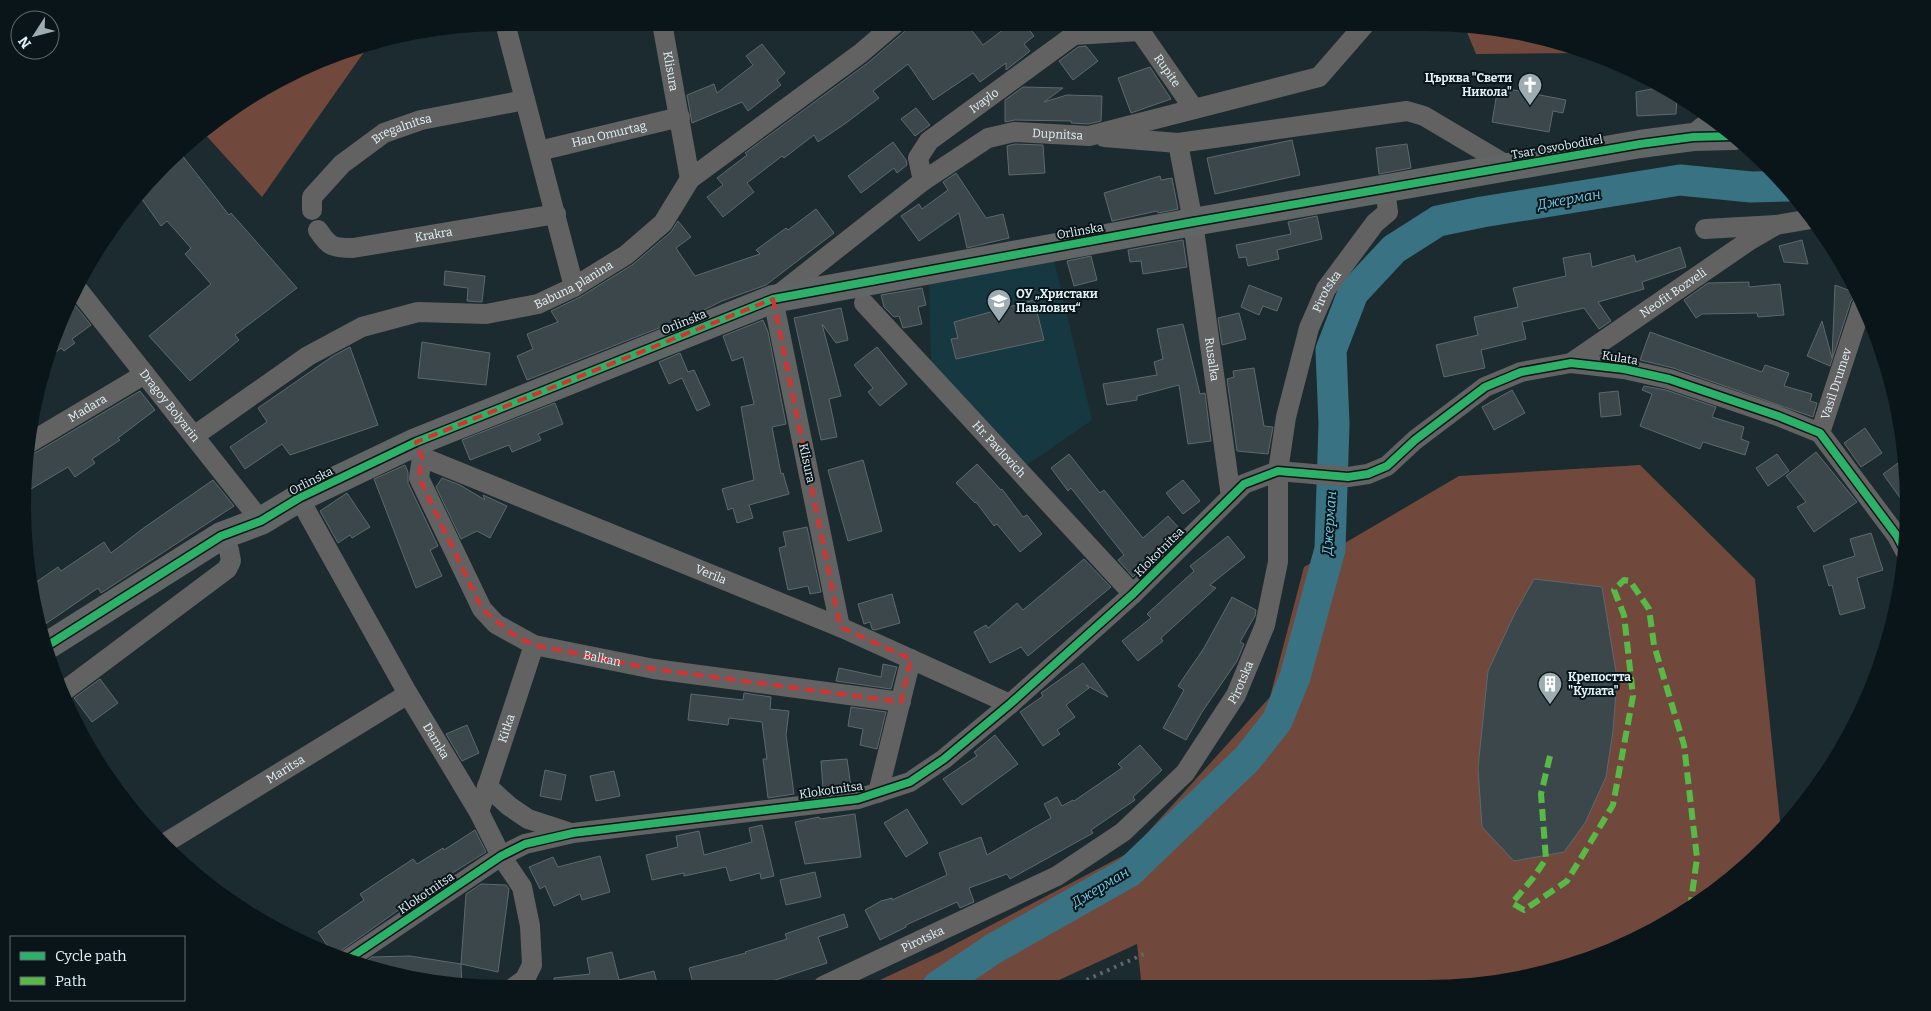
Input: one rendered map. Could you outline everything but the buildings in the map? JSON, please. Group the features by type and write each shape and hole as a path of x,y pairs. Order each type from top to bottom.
{"street":[{"path":"507,31 574,287"},
{"name":"Klisura","path":"664,31 690,179"},
{"name":"Babuna planina","path":"194,436 308,356 362,327 418,312 486,314 538,304 574,287 626,255 663,223 690,179 861,53 887,31"},
{"name":"Ivaylo","path":"923,181 918,158 928,142 1068,31"},
{"name":"Rupite","path":"1145,31 1194,109"},
{"name":"Dupnitsa","path":"773,299 923,181 988,138 1014,132 1089,136 1319,77 1359,31"},
{"name":"Bregalnitsa","path":"312,210 312,197 342,164 384,133 421,120 526,100"},
{"path":"1089,136 1178,143 1407,111 1424,116 1510,167"},
{"name":"Han Omurtag","path":"539,151 680,117"},
{"path":"1692,137 1707,124"},
{"name":"Tsar Osvoboditel","path":"1385,189 1640,144 1692,137 1723,136"},
{"name":"Rusalka","path":"1178,143 1193,222 1231,497"},
{"name":"Orlinska","path":"56,659 225,543 299,498 773,299 1385,189"},
{"name":"Pirotska","path":"836,980 1057,876 1124,832 1185,773 1236,695 1265,626 1278,562 1287,472 1286,417 1309,328 1326,288 1375,223 1388,212 1385,189"},
{"name":"Krakra","path":"318,230 327,244 336,248 353,248 556,214"},
{"path":"1705,229 1776,225 1804,220"},
{"name":"Neofit Bozveli","path":"1571,363 1750,240 1776,225"},
{"name":"Dragoy Bolyarin","path":"81,294 261,520"},
{"name":"Klisura","path":"773,299 840,627"},
{"name":"Hr. Pavlovich","path":"864,303 1133,594"},
{"name":"Vasil Drumev","path":"1820,433 1859,314"},
{"name":"Kulata","path":"1287,472 1348,477 1368,474 1387,466 1414,440 1485,387 1521,372 1571,363 1624,369 1669,379 1820,433"},
{"name":"Madara","path":"36,439 145,374"},
{"path":"1820,433 1899,539"},
{"name":"Verila","path":"419,449 840,627 1010,704"},
{"name":"Balkan","path":"419,449 419,478 482,609 496,624 534,646 654,669 901,702"},
{"name":"Klokotnitsa","path":"355,955 501,856 525,844 572,833 858,799 910,782 944,759 1010,704 1133,594 1244,484 1287,472"},
{"name":"Damka","path":"299,498 408,694 479,812 501,856 522,887 530,926 532,965 524,980"},
{"path":"68,688 227,569 232,561 225,543"},
{"name":"Orlinska","path":"52,643 225,543"},
{"name":"Kitka","path":"479,812 534,646"},
{"path":"878,793 911,659"},
{"name":"Maritsa","path":"169,840 408,694"},
{"path":"487,786 509,806 528,819 572,833"}],"highlighted area":[{"path":"773,299 840,627 911,659 901,702 654,669 534,645 512,634 482,609 419,478 422,457 416,442"}],"shaded area":[{"path":"1467,33 1518,40 1569,53 1476,54"},
{"path":"363,53 262,197 207,137 242,111 268,95 324,67"},
{"name":"ОУ „Христаки Павлович“","path":"1053,256 1092,420 1027,465 931,367 929,278"},
{"path":"1640,465 1755,579 1780,820 1738,862 1689,900 1663,916 1607,944 1548,964 1487,976 1426,980 1140,980 1137,944 1059,980 880,980 940,952 1130,852 1270,697 1304,567 1459,476"}],"waterway":[{"name":"Джерман","path":"947,980 993,949 1129,872 1247,759 1277,721 1295,677 1330,549 1334,424 1331,350 1353,293 1394,249 1438,221 1482,212 1680,180 1751,187 1776,186"}],"railway":[{"path":"1086,980 1144,954"}],"marked path":[{"path":"1550,756 1541,794 1546,859 1512,903 1524,910 1567,881 1613,805 1633,696 1624,615 1614,590 1624,580 1630,581 1649,609 1654,645 1684,745 1697,858 1691,898"}],"cycle path":[{"path":"52,643 221,536 261,521 299,498 416,442 773,299 1193,222 1640,144 1693,137 1723,136"},
{"path":"354,955 501,856 525,844 573,833 858,799 910,782 944,759 1010,704 1133,594 1244,484 1278,471 1348,477 1368,474 1387,466 1415,440 1485,387 1521,372 1571,363 1624,369 1669,379 1778,416 1820,433 1899,539"}],"place":[{"name":"Църква \"Свети Никола\"","path":"1530,106"},
{"name":"ОУ „Христаки Павлович“","path":"999,322"},
{"name":"Крепостта \"Кулата\"","path":"1550,705"}]}
